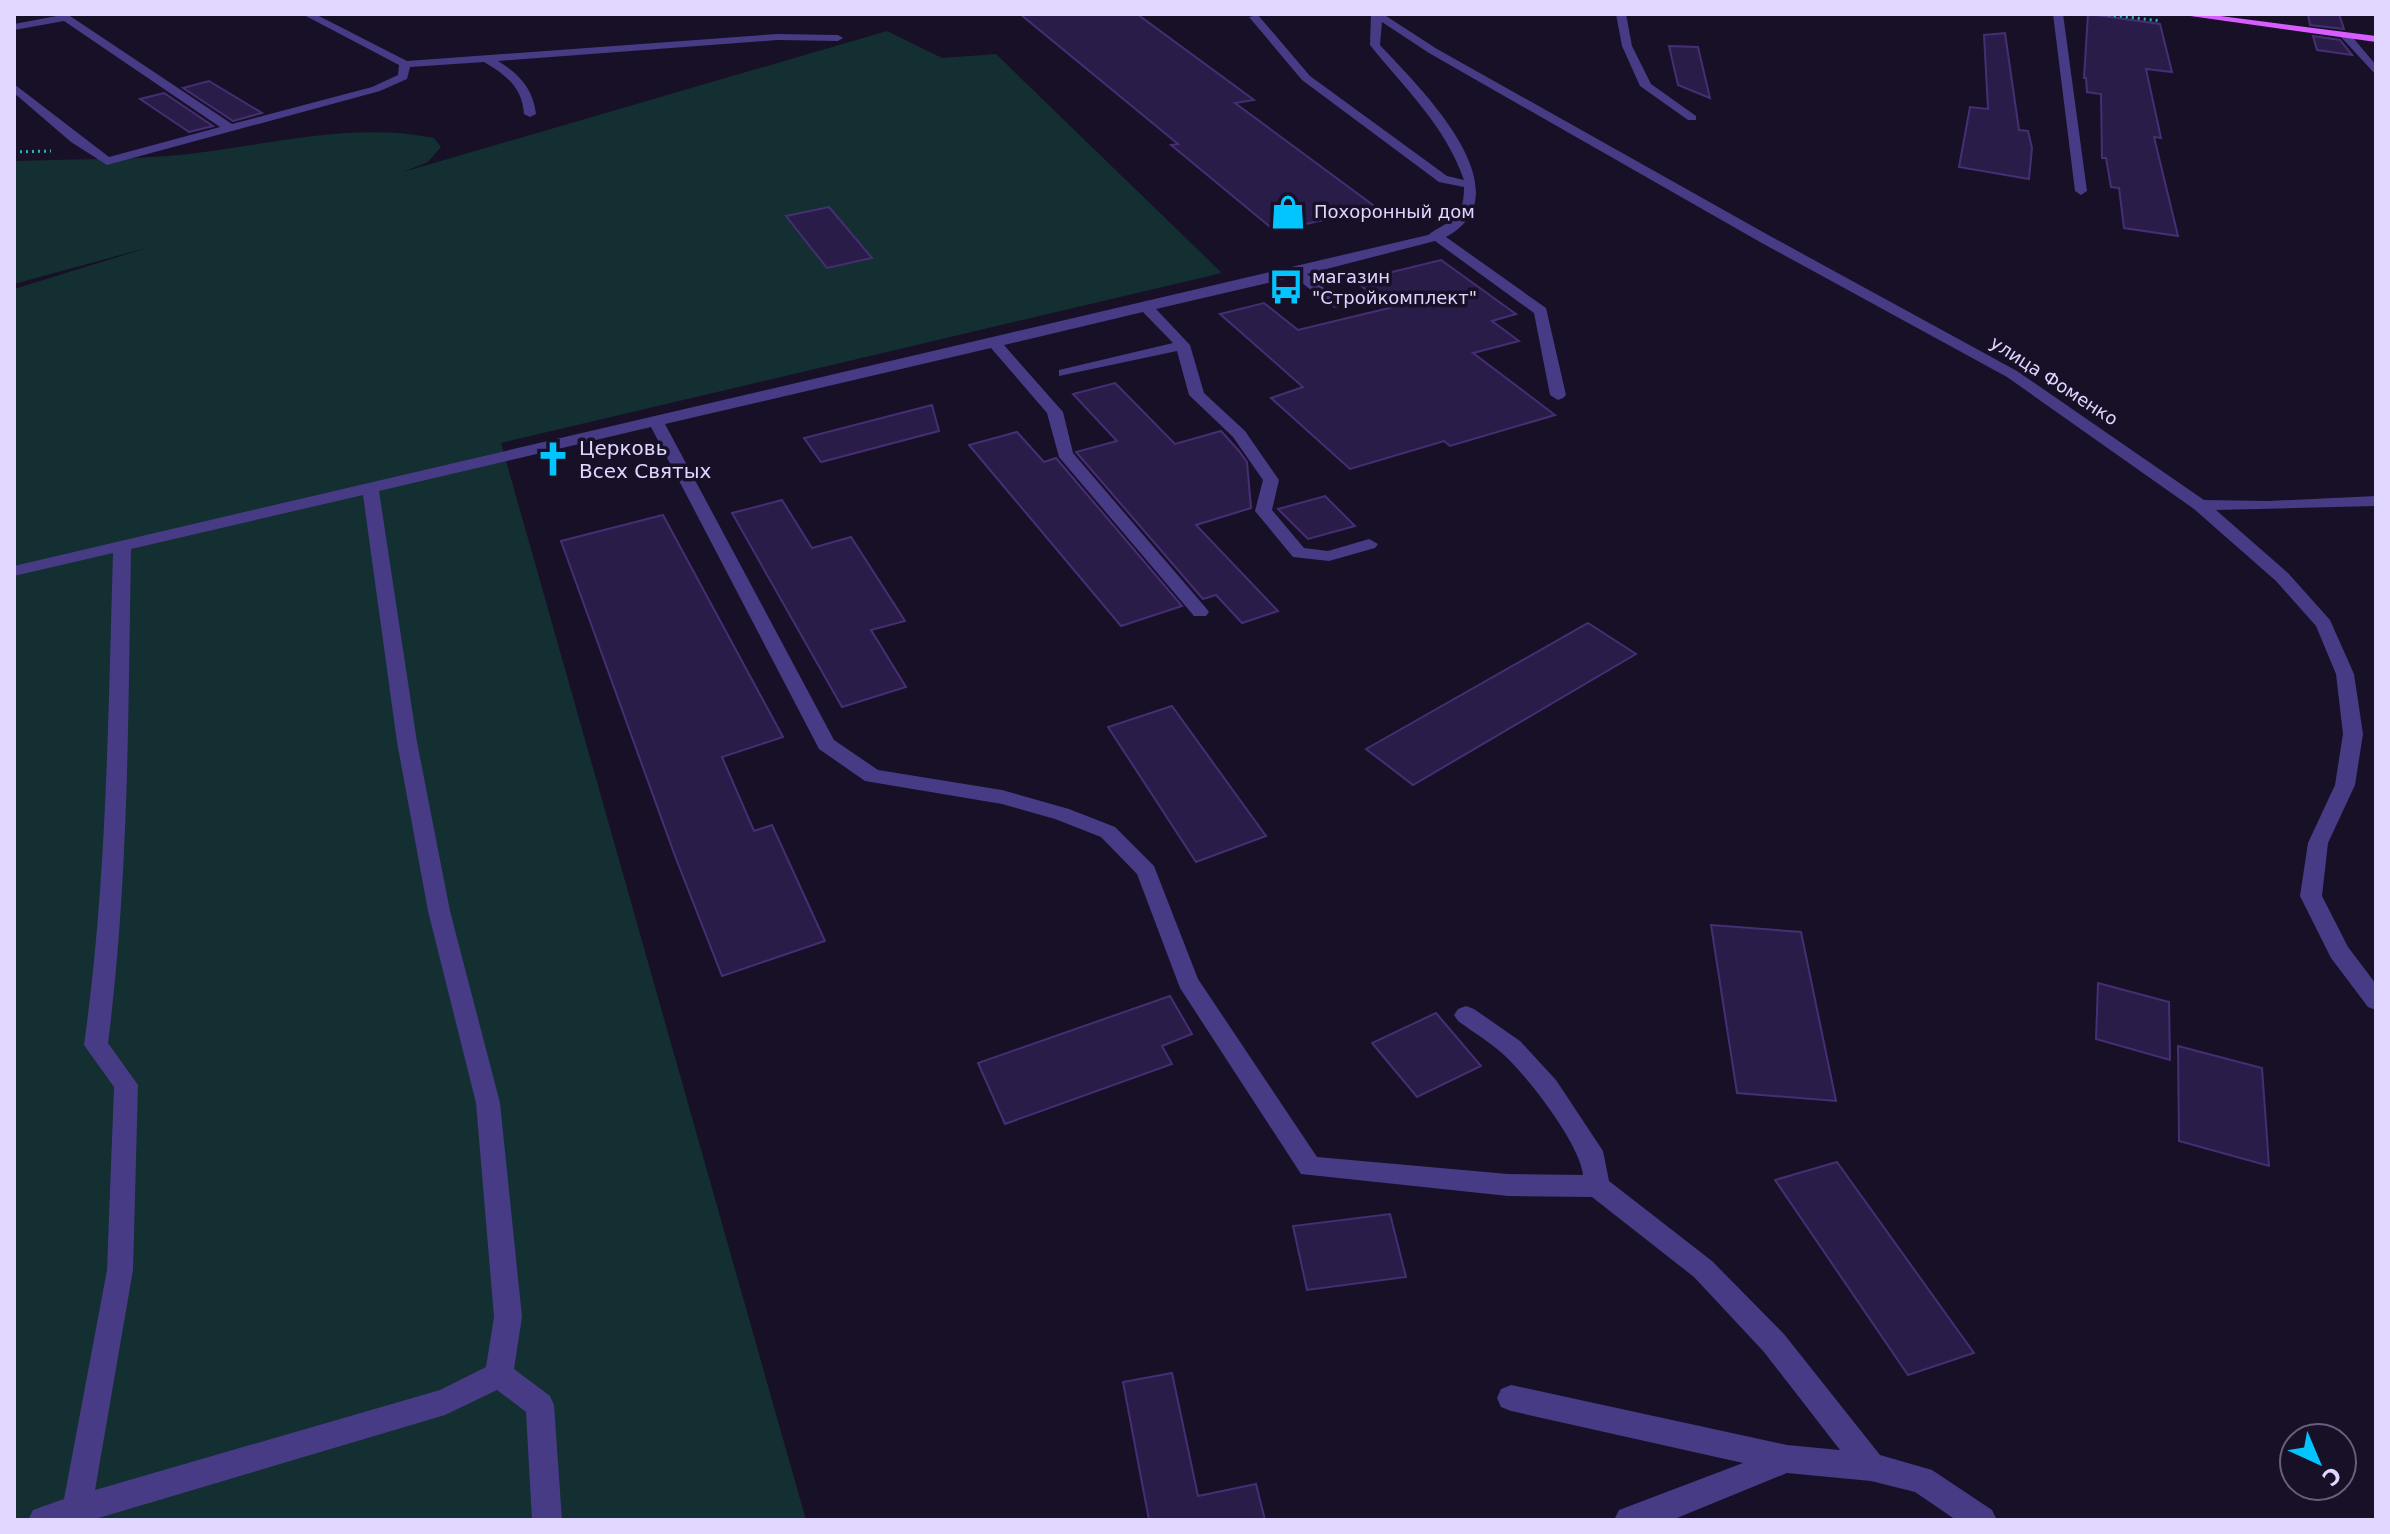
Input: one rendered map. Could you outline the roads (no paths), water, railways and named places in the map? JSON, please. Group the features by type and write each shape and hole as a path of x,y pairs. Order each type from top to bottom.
{"main road":[{"path":"2181,14 2376,39"}],"street":[{"path":"307,14 405,64 676,43 777,37 838,38"},
{"path":"1621,14 1627,46 1646,86 1692,118"},
{"path":"2058,14 2081,191"},
{"path":"14,571 1383,252 1435,235 1457,225 1470,209 1471,185 1463,158 1444,125 1375,45 1377,15"},
{"name":"улица Фоменко","path":"1377,15 1433,51 1738,224 2012,374 2200,505 2282,577 2324,624 2345,674 2353,734 2345,785 2318,843 2311,896 2339,952 2376,1001"},
{"path":"14,27 63,16 231,129"},
{"path":"1254,17 1306,78 1443,179 1471,185"},
{"path":"2345,35 2376,72"},
{"path":"488,59 514,75 530,98 530,114"},
{"path":"14,87 75,139 107,161 376,89 403,77 405,64"},
{"path":"1435,235 1541,311 1558,395"},
{"path":"1297,272 1335,304"},
{"path":"1146,307 1183,345 1197,395 1239,434 1271,480 1263,511 1299,553 1329,556 1369,544"},
{"path":"995,343 1055,412 1065,454 1200,612"},
{"path":"1064,373 1183,345"},
{"path":"656,422 826,744 872,776 1002,797 1062,814 1108,832 1146,871 1188,982 1310,1167 1508,1185 1597,1186 1713,1279 1774,1343 1871,1467"},
{"path":"370,489 407,742 436,896 488,1103 508,1317 499,1375"},
{"path":"2200,505 2268,506 2376,501"},
{"path":"76,1514 120,1270 126,1085 96,1045 109,949 115,854 122,546"},
{"path":"1466,1015 1512,1048 1547,1087 1594,1158 1597,1186"},
{"path":"43,1520 76,1514 445,1402 499,1375"},
{"path":"499,1375 540,1405 547,1520"},
{"path":"1511,1398 1787,1459 1871,1467 1922,1480 1982,1520"},
{"path":"1629,1520 1787,1459"}],"place":[{"name":"Похоронный дом","path":"1288,212"},
{"name":"магазин \"Стройкомплект\"","path":"1286,287"},
{"name":"Церковь Всех Святых","path":"553,459"}]}
